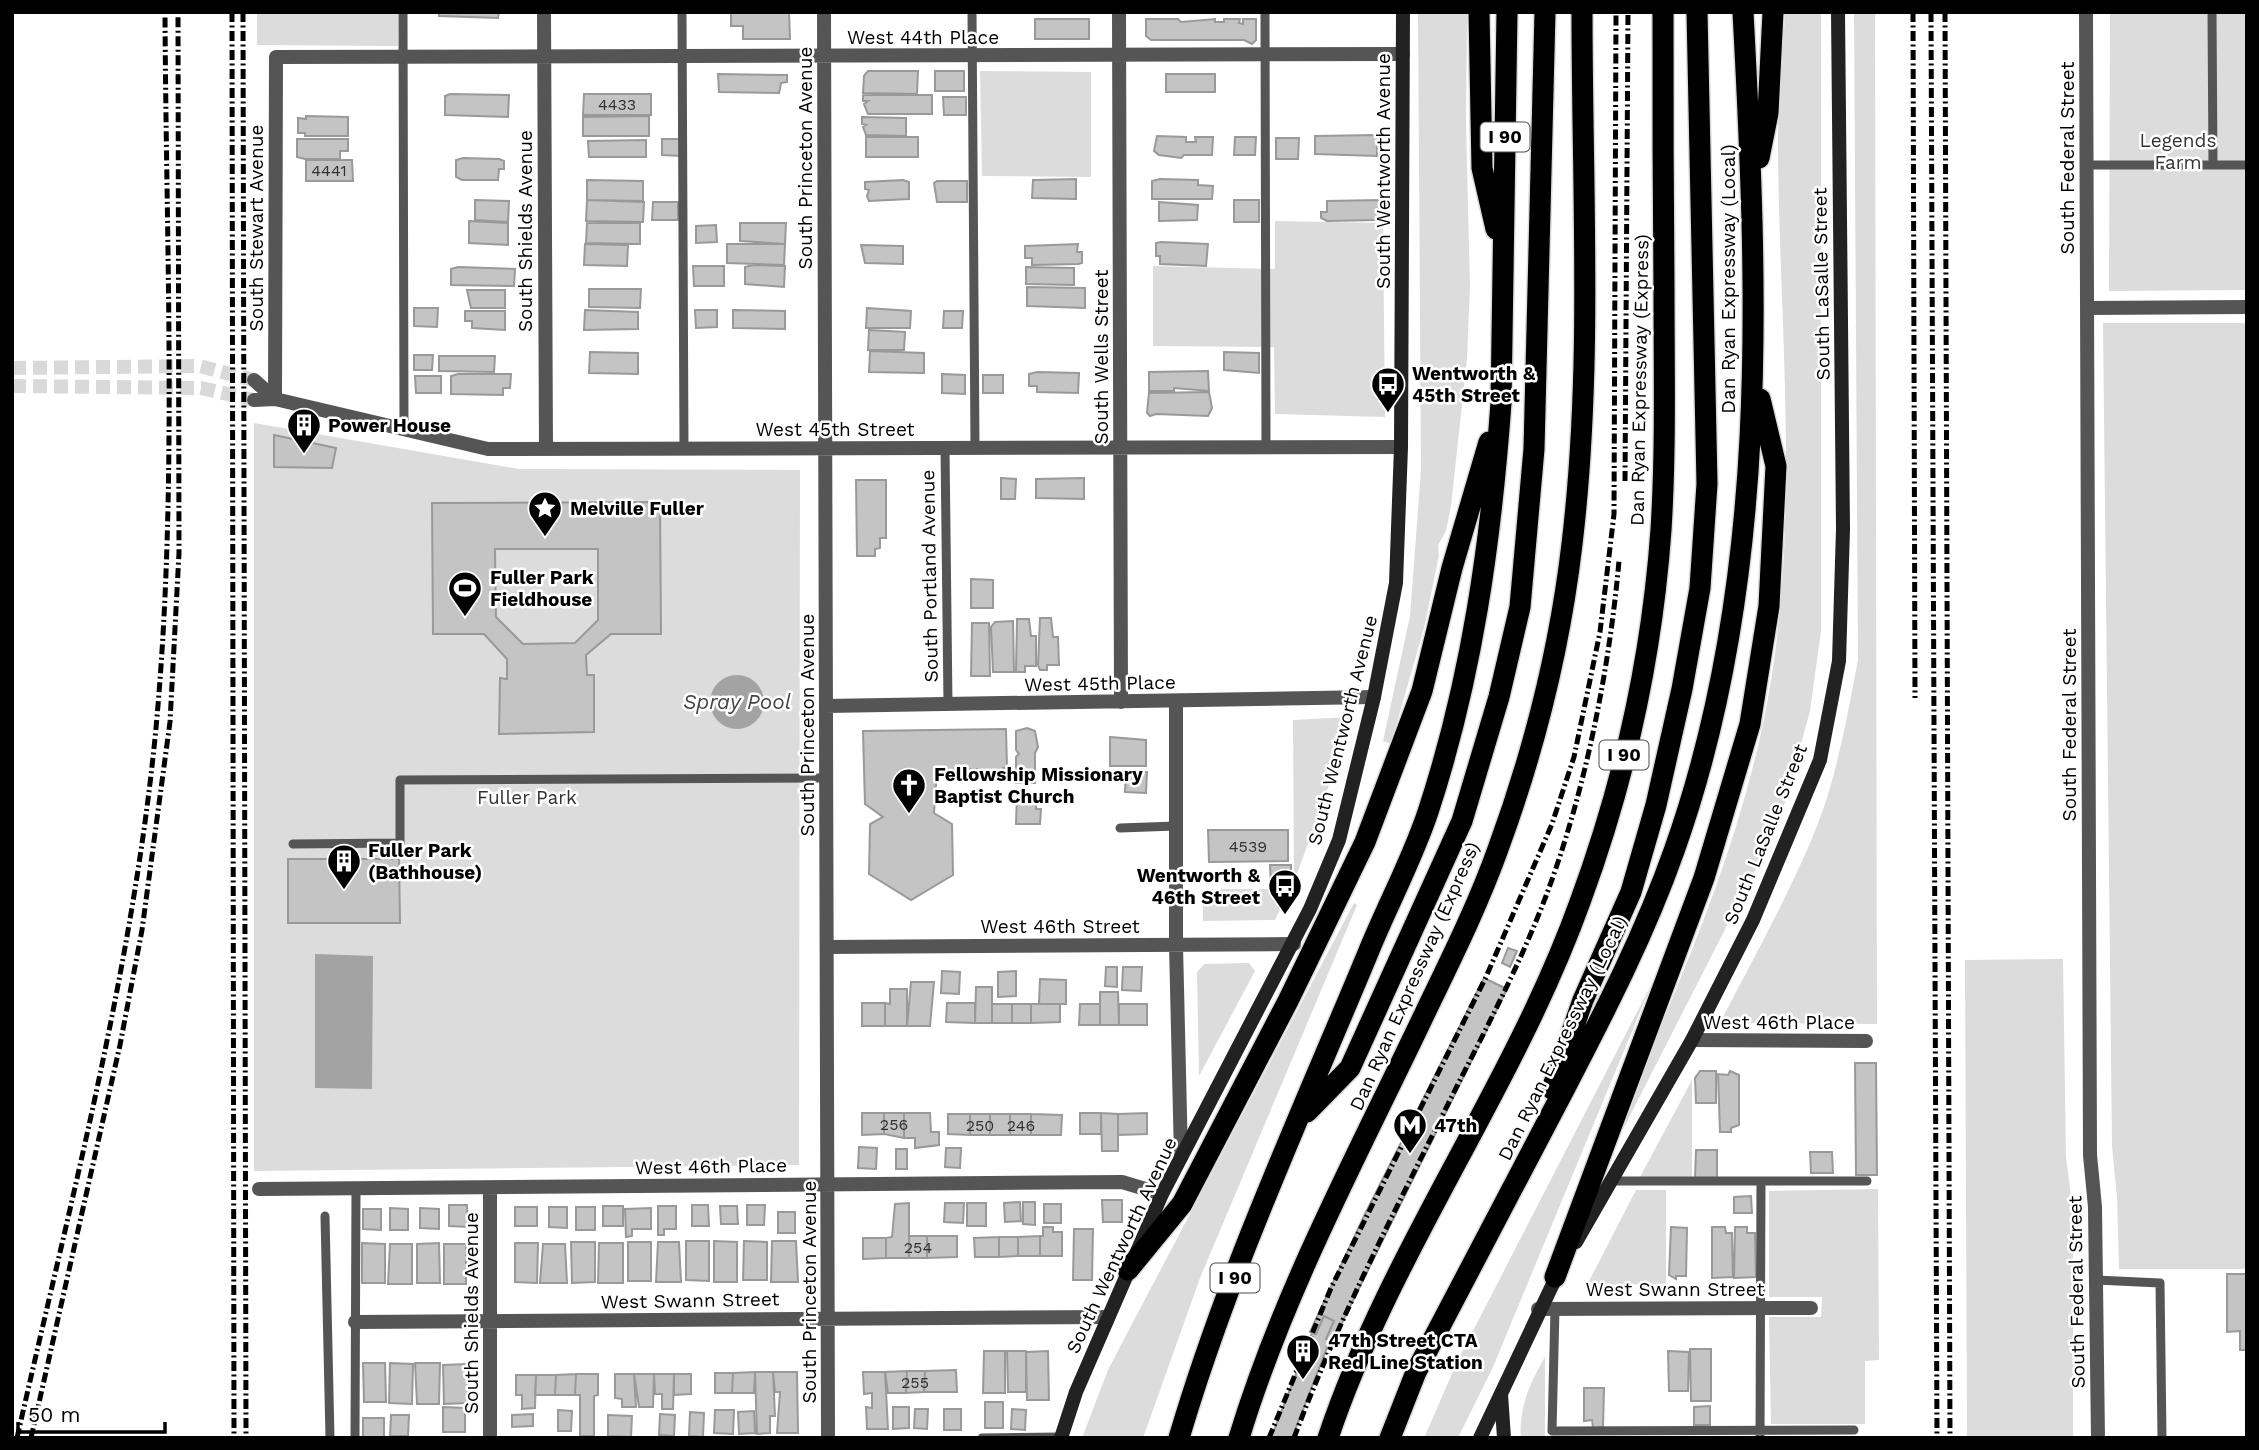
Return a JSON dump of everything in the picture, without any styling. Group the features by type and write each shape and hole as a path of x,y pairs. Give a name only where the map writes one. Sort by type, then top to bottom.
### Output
{"highway":[{"path":"1479,12 1482,169 1503,262"},
{"name":"I 90","path":"1179,1438 1256,1223 1427,813 1454,721 1479,611 1491,536 1501,403 1507,12"},
{"path":"1298,1121 1350,1068 1462,821 1499,697 1520,607 1534,449 1545,12"},
{"name":"Dan Ryan Expressway (Express)","path":"1239,1438 1256,1382 1302,1274 1455,951 1498,850 1528,756 1556,646 1572,544 1582,426 1582,12"},
{"name":"Dan Ryan Expressway (Express)","path":"1328,1438 1366,1342 1544,990 1580,905 1609,819 1632,725 1650,631 1661,531 1665,422 1662,12"},
{"path":"1526,1164 1583,1000 1631,892 1659,792 1700,588 1707,484 1697,12"},
{"name":"Dan Ryan Expressway (Local)","path":"1390,1438 1416,1372 1632,957 1674,850 1705,751 1729,643 1744,523 1755,378 1752,191 1744,12"},
{"path":"1752,191 1768,113 1773,12"},
{"path":"1555,1277 1704,878 1750,724 1769,606 1776,467 1755,378"},
{"path":"1128,1270 1182,1204 1288,1001 1365,842 1422,691 1451,568 1501,403"}],"main road":[{"name":"South Wentworth Avenue","path":"1061,1437 1076,1392 1162,1194 1293,944 1339,840 1374,697 1396,583 1401,447 1403,12"},
{"name":"South LaSalle Street","path":"1480,1438 1538,1309 1692,1040 1753,920 1820,760 1839,661 1843,529 1838,12"},
{"path":"1501,1393 1504,1438"}],"street":[{"name":"South Shields Avenue","path":"544,12 546,449"},
{"name":"South Princeton Avenue","path":"824,12 828,1438"},
{"name":"South Wells Street","path":"1119,12 1121,702"},
{"name":"South Federal Street","path":"2086,12 2090,1141 2095,1208 2098,1438"},
{"name":"West 44th Place","path":"276,57 1403,54"},
{"name":"South Stewart Avenue","path":"275,398 276,57"},
{"path":"2087,308 2247,307"},
{"name":"West 45th Street","path":"254,380 275,398"},
{"name":"West 45th Street","path":"254,400 275,398 488,449 1401,447"},
{"name":"West 45th Place","path":"826,706 1374,697"},
{"path":"1176,701 1176,945 1181,1157"},
{"name":"West 46th Street","path":"827,947 1293,944"},
{"name":"West 46th Place","path":"1692,1040 1866,1041"},
{"name":"West 46th Place","path":"259,1189 1122,1182 1162,1194"},
{"name":"South Shields Avenue","path":"490,1438 491,1188"},
{"name":"West Swann Street","path":"1538,1309 1811,1308"},
{"name":"West Swann Street","path":"355,1322 1108,1317"}],"lane":[{"path":"402,12 404,429"},
{"path":"682,12 684,448"},
{"path":"972,12 975,448"},
{"path":"1265,12 1266,447"},
{"path":"2212,12 2213,164"},
{"path":"2086,165 2247,164"},
{"name":"South Portland Avenue","path":"944,448 948,704"},
{"path":"293,844 400,844 400,780 826,778"},
{"path":"1120,828 1176,826"},
{"path":"1612,1181 1867,1181"},
{"path":"1760,1434 1761,1181"},
{"path":"355,1438 356,1189"},
{"path":"325,1216 330,1438"},
{"path":"2096,1280 2160,1283 2161,1438"},
{"path":"1555,1309 1552,1431 1760,1434 1854,1430"},
{"path":"982,1438 1061,1437"}],"green space":[{"path":"257,12 398,12 398,46 257,45"},
{"path":"1418,12 1467,12 1466,124 1470,286 1467,359 1451,506 1446,531 1438,545 1439,555 1425,624 1391,744 1383,741 1410,616 1421,470"},
{"path":"1785,12 1821,12 1821,631 1810,711 1784,805 1761,859 1616,1143 1613,1140 1707,912 1727,853 1761,735 1772,674 1780,609 1786,477 1778,146"},
{"path":"1854,12 1875,12 1877,1024 1720,1023 1783,901 1817,826 1836,765 1858,660"},
{"name":"Legends Farm","path":"2110,12 2247,12 2247,290 2109,291"},
{"path":"980,71 1091,72 1091,177 982,176"},
{"path":"1275,221 1383,223 1385,417 1275,414 1274,347 1153,346 1153,266 1275,269"},
{"path":"2103,323 2247,323 2247,1269 2119,1269 2112,1146"},
{"name":"Fuller Park","path":"254,423 519,469 800,470 799,1165 254,1171"},
{"path":"1348,717 1337,763 1294,882 1293,720"},
{"path":"1203,889 1290,889 1275,920 1203,921"},
{"path":"1354,903 1357,905 1200,1278 1143,1438 1082,1438 1108,1370"},
{"path":"2063,959 2066,1157 2073,1212 2073,1438 1967,1438 1965,960"},
{"path":"1249,963 1255,971 1199,1076 1197,972 1204,964"},
{"path":"1652,983 1493,1367 1458,1438 1424,1438 1458,1360"},
{"path":"1692,1080 1692,1177 1640,1177"},
{"path":"1878,1189 1879,1360 1865,1361 1865,1424 1771,1424 1769,1317 1821,1317 1822,1297 1769,1297 1769,1191"},
{"path":"1636,1190 1666,1190 1666,1284 1587,1285"},
{"path":"1545,1357 1545,1438 1521,1438 1527,1396"}],"water":[{"name":"Spray Pool","path":"737,675 756,683 764,702 756,721 737,729 718,721 710,702 718,683"},
{"path":"315,954 373,956 372,1089 315,1088"}],"building":[{"path":"439,12 499,12 498,18 439,16"},
{"path":"731,12 789,12 790,39 743,39 743,26 731,26"},
{"path":"1035,19 1089,19 1089,39 1035,39"},
{"path":"1146,19 1178,19 1181,22 1215,19 1215,22 1224,22 1224,19 1240,19 1239,23 1243,24 1243,19 1256,19 1256,40 1252,44 1244,40 1151,40 1146,36"},
{"path":"868,71 918,71 917,94 863,93 864,76"},
{"path":"935,71 964,71 964,91 935,91"},
{"path":"718,74 787,75 787,82 781,83 779,93 719,92"},
{"path":"1166,74 1215,74 1215,92 1166,92"},
{"path":"584,94 651,94 651,115 583,115"},
{"path":"509,95 508,117 445,115 445,96"},
{"path":"863,95 932,95 932,114 868,114 864,104 868,101 863,101"},
{"path":"943,97 966,97 966,115 944,115"},
{"path":"306,116 348,117 348,136 305,136 305,133 298,133 298,118 306,119"},
{"path":"649,116 649,136 583,136 583,117"},
{"path":"862,117 906,118 906,136 866,135 863,127 866,125 862,124"},
{"path":"1377,135 1377,156 1315,154 1315,136"},
{"path":"1157,136 1186,137 1186,142 1196,142 1195,137 1213,137 1212,155 1184,155 1181,158 1159,155 1154,151"},
{"path":"866,137 918,137 918,157 866,157"},
{"path":"1235,137 1256,137 1255,155 1234,155"},
{"path":"1276,138 1299,138 1298,159 1276,159"},
{"path":"297,139 348,139 348,151 340,151 340,159 305,159 297,157"},
{"path":"662,139 682,139 681,156 662,155"},
{"path":"646,140 646,157 589,157 588,141"},
{"path":"499,159 504,161 504,169 499,169 498,180 462,180 456,177 456,160"},
{"path":"306,160 352,160 353,181 306,181"},
{"path":"1076,179 1076,199 1032,198 1033,180"},
{"path":"587,180 643,181 643,201 587,200"},
{"path":"1198,180 1198,185 1213,186 1212,199 1152,199 1152,181"},
{"path":"967,181 967,202 937,202 934,183"},
{"path":"865,182 909,182 909,199 869,201 869,190 865,189"},
{"path":"475,200 509,201 508,222 475,220"},
{"path":"587,200 644,202 643,222 586,221"},
{"path":"1234,200 1259,200 1259,222 1234,222"},
{"path":"1380,200 1380,220 1327,221 1321,218 1321,212 1327,212 1327,201"},
{"path":"653,202 678,202 678,220 652,220"},
{"path":"1159,202 1198,205 1197,220 1159,221"},
{"path":"469,221 508,223 508,245 469,243"},
{"path":"587,223 640,223 640,244 586,243"},
{"path":"740,223 786,223 785,244 740,241"},
{"path":"716,225 717,242 696,243 696,226"},
{"path":"1156,243 1208,244 1206,266 1160,264 1160,256 1156,256"},
{"path":"585,244 628,245 627,266 584,265"},
{"path":"727,244 785,244 784,265 727,263"},
{"path":"1078,244 1077,252 1082,252 1082,263 1032,265 1032,258 1025,258 1025,246"},
{"path":"861,245 903,246 903,264 865,263"},
{"path":"693,266 724,266 724,286 694,286"},
{"path":"785,266 784,287 745,284 745,267"},
{"path":"1026,267 1074,268 1074,285 1026,284"},
{"path":"451,269 515,269 514,286 451,285"},
{"path":"1027,287 1085,288 1085,308 1027,306"},
{"path":"589,289 641,289 640,308 589,307"},
{"path":"467,290 505,290 505,308 471,308"},
{"path":"414,308 438,308 437,327 414,326"},
{"path":"867,308 911,311 910,328 866,328"},
{"path":"585,310 638,312 638,329 584,330"},
{"path":"695,310 717,310 717,327 696,328"},
{"path":"733,310 785,311 785,329 733,328"},
{"path":"465,311 505,311 505,330 472,328 472,321 465,321"},
{"path":"944,311 963,311 962,328 943,328"},
{"path":"869,330 905,332 904,350 868,350"},
{"path":"870,351 924,353 924,373 869,372"},
{"path":"590,352 638,353 638,374 589,373"},
{"path":"1224,352 1259,353 1259,373 1224,370"},
{"path":"414,355 433,355 432,370 414,370"},
{"path":"439,356 495,356 494,372 439,371"},
{"path":"1208,371 1209,391 1174,388 1174,391 1149,391 1149,372"},
{"path":"1079,373 1078,393 1037,392 1037,386 1029,386 1029,374"},
{"path":"511,374 510,388 503,388 503,395 451,394 451,376"},
{"path":"942,374 965,375 965,394 942,393"},
{"path":"983,375 1003,375 1003,393 983,393"},
{"path":"415,376 441,376 441,393 416,393"},
{"path":"1209,392 1212,408 1208,416 1150,416 1147,413 1149,393"},
{"name":"Power House","path":"274,435 336,448 332,468 274,467"},
{"path":"1001,478 1016,479 1015,499 1001,499"},
{"path":"1084,478 1084,499 1036,498 1036,479"},
{"path":"856,480 886,480 886,538 880,538 880,548 875,549 875,556 857,556"},
{"name":"Fuller Park Fieldhouse","path":"660,502 661,634 611,634 586,655 587,675 594,675 594,732 499,734 500,678 507,679 507,659 484,634 433,634 432,503","holes":["495,549 598,549 598,620 575,643 523,644 496,617"]},
{"path":"971,579 993,580 993,608 971,608"},
{"path":"1040,618 1051,618 1053,637 1058,637 1059,665 1047,665 1047,670 1040,670 1038,665"},
{"path":"1017,619 1029,619 1031,636 1036,636 1036,666 1025,666 1025,672 1016,672"},
{"path":"1013,621 1014,672 993,672 991,627 995,622"},
{"path":"972,623 989,623 990,676 971,676"},
{"path":"1027,728 1035,731 1038,747 1035,753 1035,783 1016,783 1016,757 1019,754 1016,750 1016,731"},
{"name":"Fellowship Missionary Baptist Church","path":"1006,729 1007,768 1003,768 1003,778 980,778 980,769 937,770 934,813 952,824 953,875 911,900 869,874 870,824 883,817 865,804 863,731"},
{"path":"1110,737 1146,740 1146,766 1110,766"},
{"path":"1126,772 1147,772 1146,793 1125,792"},
{"path":"1017,793 1036,794 1036,809 1041,809 1040,824 1016,824"},
{"path":"1208,830 1288,830 1288,861 1209,862"},
{"name":"Fuller Park (Bathhouse)","path":"288,859 399,859 400,923 288,923"},
{"path":"1270,865 1291,865 1291,885 1271,886"},
{"path":"1508,948 1517,951 1510,967 1502,963"},
{"path":"1106,967 1117,967 1117,987 1105,986"},
{"path":"1123,967 1142,967 1141,991 1122,990"},
{"path":"942,971 960,972 959,994 941,993"},
{"path":"1016,971 1016,996 998,997 998,972"},
{"path":"1484,978 1507,989 1333,1341 1326,1339 1334,1321 1324,1316 1316,1334 1310,1332 1364,1216"},
{"path":"1040,979 1066,980 1066,1004 1039,1004"},
{"path":"911,982 934,982 930,1026 907,1026"},
{"path":"976,987 992,987 992,1023 975,1023"},
{"path":"890,989 907,989 907,1026 885,1026 885,1003 890,1004"},
{"path":"1100,992 1118,992 1119,1025 1100,1025"},
{"path":"862,1003 885,1003 885,1026 862,1026"},
{"path":"947,1003 975,1003 975,1023 946,1022"},
{"path":"992,1004 1012,1004 1012,1023 992,1023"},
{"path":"1012,1004 1031,1004 1031,1023 1012,1023"},
{"path":"1031,1004 1060,1004 1060,1022 1031,1023"},
{"path":"1080,1004 1100,1004 1100,1025 1079,1025"},
{"path":"1119,1004 1147,1004 1147,1025 1119,1025"},
{"path":"1855,1063 1876,1063 1877,1175 1856,1175"},
{"path":"1700,1071 1716,1071 1716,1103 1696,1103 1695,1078"},
{"path":"1730,1071 1739,1075 1739,1125 1731,1128 1731,1132 1720,1132 1718,1074 1728,1075"},
{"path":"862,1113 884,1113 884,1134 862,1135"},
{"path":"884,1113 904,1113 904,1138 884,1134"},
{"path":"904,1113 930,1113 931,1132 939,1132 939,1145 915,1148 915,1138 904,1138"},
{"path":"1080,1113 1101,1113 1101,1134 1080,1134"},
{"path":"1101,1113 1118,1114 1118,1151 1102,1151"},
{"path":"1147,1113 1147,1134 1118,1135 1118,1114"},
{"path":"948,1114 970,1114 970,1135 948,1134"},
{"path":"970,1114 990,1114 990,1135 970,1135"},
{"path":"990,1114 1010,1114 1010,1135 990,1135"},
{"path":"1010,1114 1031,1114 1031,1135 1010,1135"},
{"path":"1031,1114 1062,1115 1061,1135 1031,1135"},
{"path":"859,1147 877,1148 876,1169 858,1168"},
{"path":"946,1148 961,1148 960,1168 945,1167"},
{"path":"896,1149 907,1149 907,1169 896,1169"},
{"path":"1696,1150 1717,1150 1717,1178 1695,1178"},
{"path":"1810,1152 1832,1152 1833,1173 1811,1173"},
{"path":"1751,1196 1752,1213 1734,1213 1734,1197"},
{"path":"1102,1200 1122,1200 1122,1222 1103,1222"},
{"path":"1020,1202 1021,1221 1005,1222 1004,1203"},
{"path":"1023,1202 1035,1202 1035,1225 1023,1224"},
{"path":"909,1203 909,1258 886,1258 886,1238 892,1237 895,1204"},
{"path":"945,1203 964,1203 963,1223 944,1222"},
{"path":"967,1203 986,1203 986,1226 967,1226"},
{"path":"1044,1204 1061,1204 1061,1223 1044,1223"},
{"path":"449,1205 467,1205 468,1227 449,1226"},
{"path":"692,1205 708,1205 709,1226 692,1226"},
{"path":"747,1205 765,1205 764,1225 747,1225"},
{"path":"603,1206 623,1206 623,1226 603,1226"},
{"path":"658,1206 676,1206 676,1229 664,1229 664,1235 658,1235"},
{"path":"720,1206 737,1206 738,1224 721,1224"},
{"path":"515,1207 537,1207 537,1226 515,1226"},
{"path":"549,1207 567,1207 567,1228 549,1227"},
{"path":"576,1207 595,1207 595,1230 576,1230"},
{"path":"390,1208 408,1209 408,1230 390,1230"},
{"path":"420,1208 439,1209 439,1229 420,1228"},
{"path":"651,1208 651,1229 632,1229 632,1236 626,1237 625,1209"},
{"path":"363,1209 381,1209 381,1230 363,1229"},
{"path":"778,1212 795,1212 795,1233 778,1233"},
{"path":"1043,1227 1053,1227 1053,1232 1062,1232 1062,1256 1040,1256"},
{"path":"1671,1227 1687,1228 1686,1276 1676,1276 1676,1279 1669,1275"},
{"path":"1712,1227 1725,1227 1726,1233 1732,1233 1733,1277 1712,1278"},
{"path":"1735,1227 1747,1227 1747,1233 1755,1233 1756,1277 1734,1278"},
{"path":"1074,1229 1093,1229 1092,1280 1073,1280"},
{"path":"909,1236 927,1236 927,1258 909,1258"},
{"path":"927,1236 957,1236 957,1257 927,1258"},
{"path":"1040,1236 1040,1256 1018,1256 1018,1237"},
{"path":"999,1237 1018,1237 1018,1256 999,1257"},
{"path":"999,1237 999,1257 975,1257 974,1238"},
{"path":"863,1238 886,1238 886,1258 863,1259"},
{"path":"686,1241 709,1241 709,1281 686,1280"},
{"path":"714,1241 737,1242 737,1282 714,1282"},
{"path":"744,1241 767,1242 767,1280 743,1280"},
{"path":"772,1241 796,1241 798,1282 771,1282"},
{"path":"571,1242 595,1242 595,1282 572,1283"},
{"path":"628,1242 651,1242 651,1281 628,1281"},
{"path":"658,1242 679,1242 681,1282 656,1282"},
{"path":"362,1243 385,1244 385,1283 362,1283"},
{"path":"439,1243 440,1283 417,1283 417,1244"},
{"path":"515,1243 538,1243 537,1283 515,1282"},
{"path":"599,1243 623,1243 623,1283 598,1283"},
{"path":"390,1244 412,1244 412,1284 388,1284"},
{"path":"444,1244 466,1244 466,1284 444,1284"},
{"path":"543,1244 565,1244 567,1283 540,1283"},
{"path":"2227,1274 2247,1274 2247,1350 2240,1350 2240,1331 2227,1332"},
{"name":"47th Street CTA Red Line Station","path":"1324,1316 1334,1321 1326,1339 1330,1340 1292,1438 1271,1438 1312,1333 1316,1334"},
{"path":"1690,1349 1711,1349 1711,1401 1691,1401"},
{"path":"984,1351 1005,1351 1005,1393 983,1393"},
{"path":"1007,1351 1026,1351 1026,1392 1008,1392"},
{"path":"1048,1351 1049,1400 1027,1400 1026,1352"},
{"path":"1668,1351 1689,1352 1688,1391 1669,1391"},
{"path":"363,1363 385,1363 386,1402 364,1402"},
{"path":"390,1363 413,1364 412,1404 389,1403"},
{"path":"415,1363 440,1363 439,1404 417,1404"},
{"path":"467,1364 468,1403 444,1404 443,1365"},
{"path":"956,1370 957,1392 924,1392 925,1371"},
{"path":"907,1371 925,1371 924,1392 906,1393"},
{"path":"907,1371 906,1393 888,1393 885,1372"},
{"path":"755,1372 773,1372 775,1416 770,1416 770,1433 757,1434"},
{"path":"755,1372 754,1393 732,1393 733,1373"},
{"path":"773,1372 797,1372 798,1433 777,1433 780,1392 775,1392"},
{"path":"863,1372 885,1372 888,1429 867,1429 866,1407 872,1408 872,1393 864,1394"},
{"path":"715,1373 733,1373 732,1393 715,1393"},
{"path":"576,1374 598,1374 598,1395 594,1396 594,1436 580,1436 580,1395 575,1395"},
{"path":"576,1374 575,1395 555,1395 556,1375"},
{"path":"615,1374 634,1374 636,1407 622,1407 622,1399 615,1398"},
{"path":"634,1374 654,1374 653,1407 639,1407"},
{"path":"654,1374 674,1374 673,1409 662,1409 662,1394 655,1394"},
{"path":"674,1374 691,1374 691,1394 674,1395"},
{"path":"516,1375 536,1375 535,1408 522,1409 522,1395 516,1395"},
{"path":"536,1375 556,1375 555,1395 535,1395"},
{"path":"1584,1388 1604,1388 1603,1427 1593,1428 1592,1420 1584,1421"},
{"path":"985,1402 1003,1402 1003,1428 985,1428"},
{"path":"1710,1406 1710,1425 1694,1425 1694,1407"},
{"path":"443,1407 465,1408 465,1432 443,1432"},
{"path":"893,1407 909,1407 909,1428 893,1429"},
{"path":"915,1409 928,1409 927,1429 914,1428"},
{"path":"944,1409 961,1409 961,1430 944,1430"},
{"path":"1012,1409 1026,1410 1025,1430 1011,1429"},
{"path":"558,1410 572,1411 571,1431 558,1431"},
{"path":"715,1410 734,1410 733,1434 714,1433"},
{"path":"754,1411 755,1433 739,1434 738,1412"},
{"path":"690,1412 704,1413 703,1437 689,1436"},
{"path":"533,1414 533,1426 512,1427 512,1415"},
{"path":"660,1414 675,1415 674,1436 659,1435"},
{"path":"391,1415 409,1415 408,1436 390,1436"},
{"path":"608,1415 632,1416 631,1437 608,1436"},
{"path":"363,1418 384,1418 384,1438 363,1438"}],"tunnel":[{"path":"12,368 199,366 254,380"},
{"path":"12,386 201,388 254,400"}],"railway":[{"path":"17,1438 116,996 146,818 156,728 163,639 169,460 165,12"},
{"path":"31,1438 120,1045 142,930 170,722 179,553 178,12"},
{"path":"232,12 234,1438"},
{"path":"243,12 246,1438"},
{"path":"1269,1438 1331,1288 1486,977 1552,824 1574,757 1600,632 1614,514 1616,12"},
{"path":"1625,481 1628,12"},
{"path":"1913,12 1915,698"},
{"path":"1931,12 1937,1438"},
{"path":"1945,12 1950,1438"},
{"path":"1294,1438 1350,1304 1504,993 1546,896 1584,774 1609,646 1619,561"}],"place":[{"name":"Wentworth & 45th Street","path":"1388,414"},
{"name":"Power House","path":"304,455"},
{"name":"Melville Fuller","path":"545,538"},
{"name":"Fuller Park Fieldhouse","path":"465,618"},
{"name":"Fellowship Missionary Baptist Church","path":"909,815"},
{"name":"Fuller Park (Bathhouse)","path":"344,891"},
{"name":"Wentworth & 46th Street","path":"1285,916"},
{"name":"47th","path":"1410,1155"},
{"name":"47th Street CTA Red Line Station","path":"1303,1381"}]}
